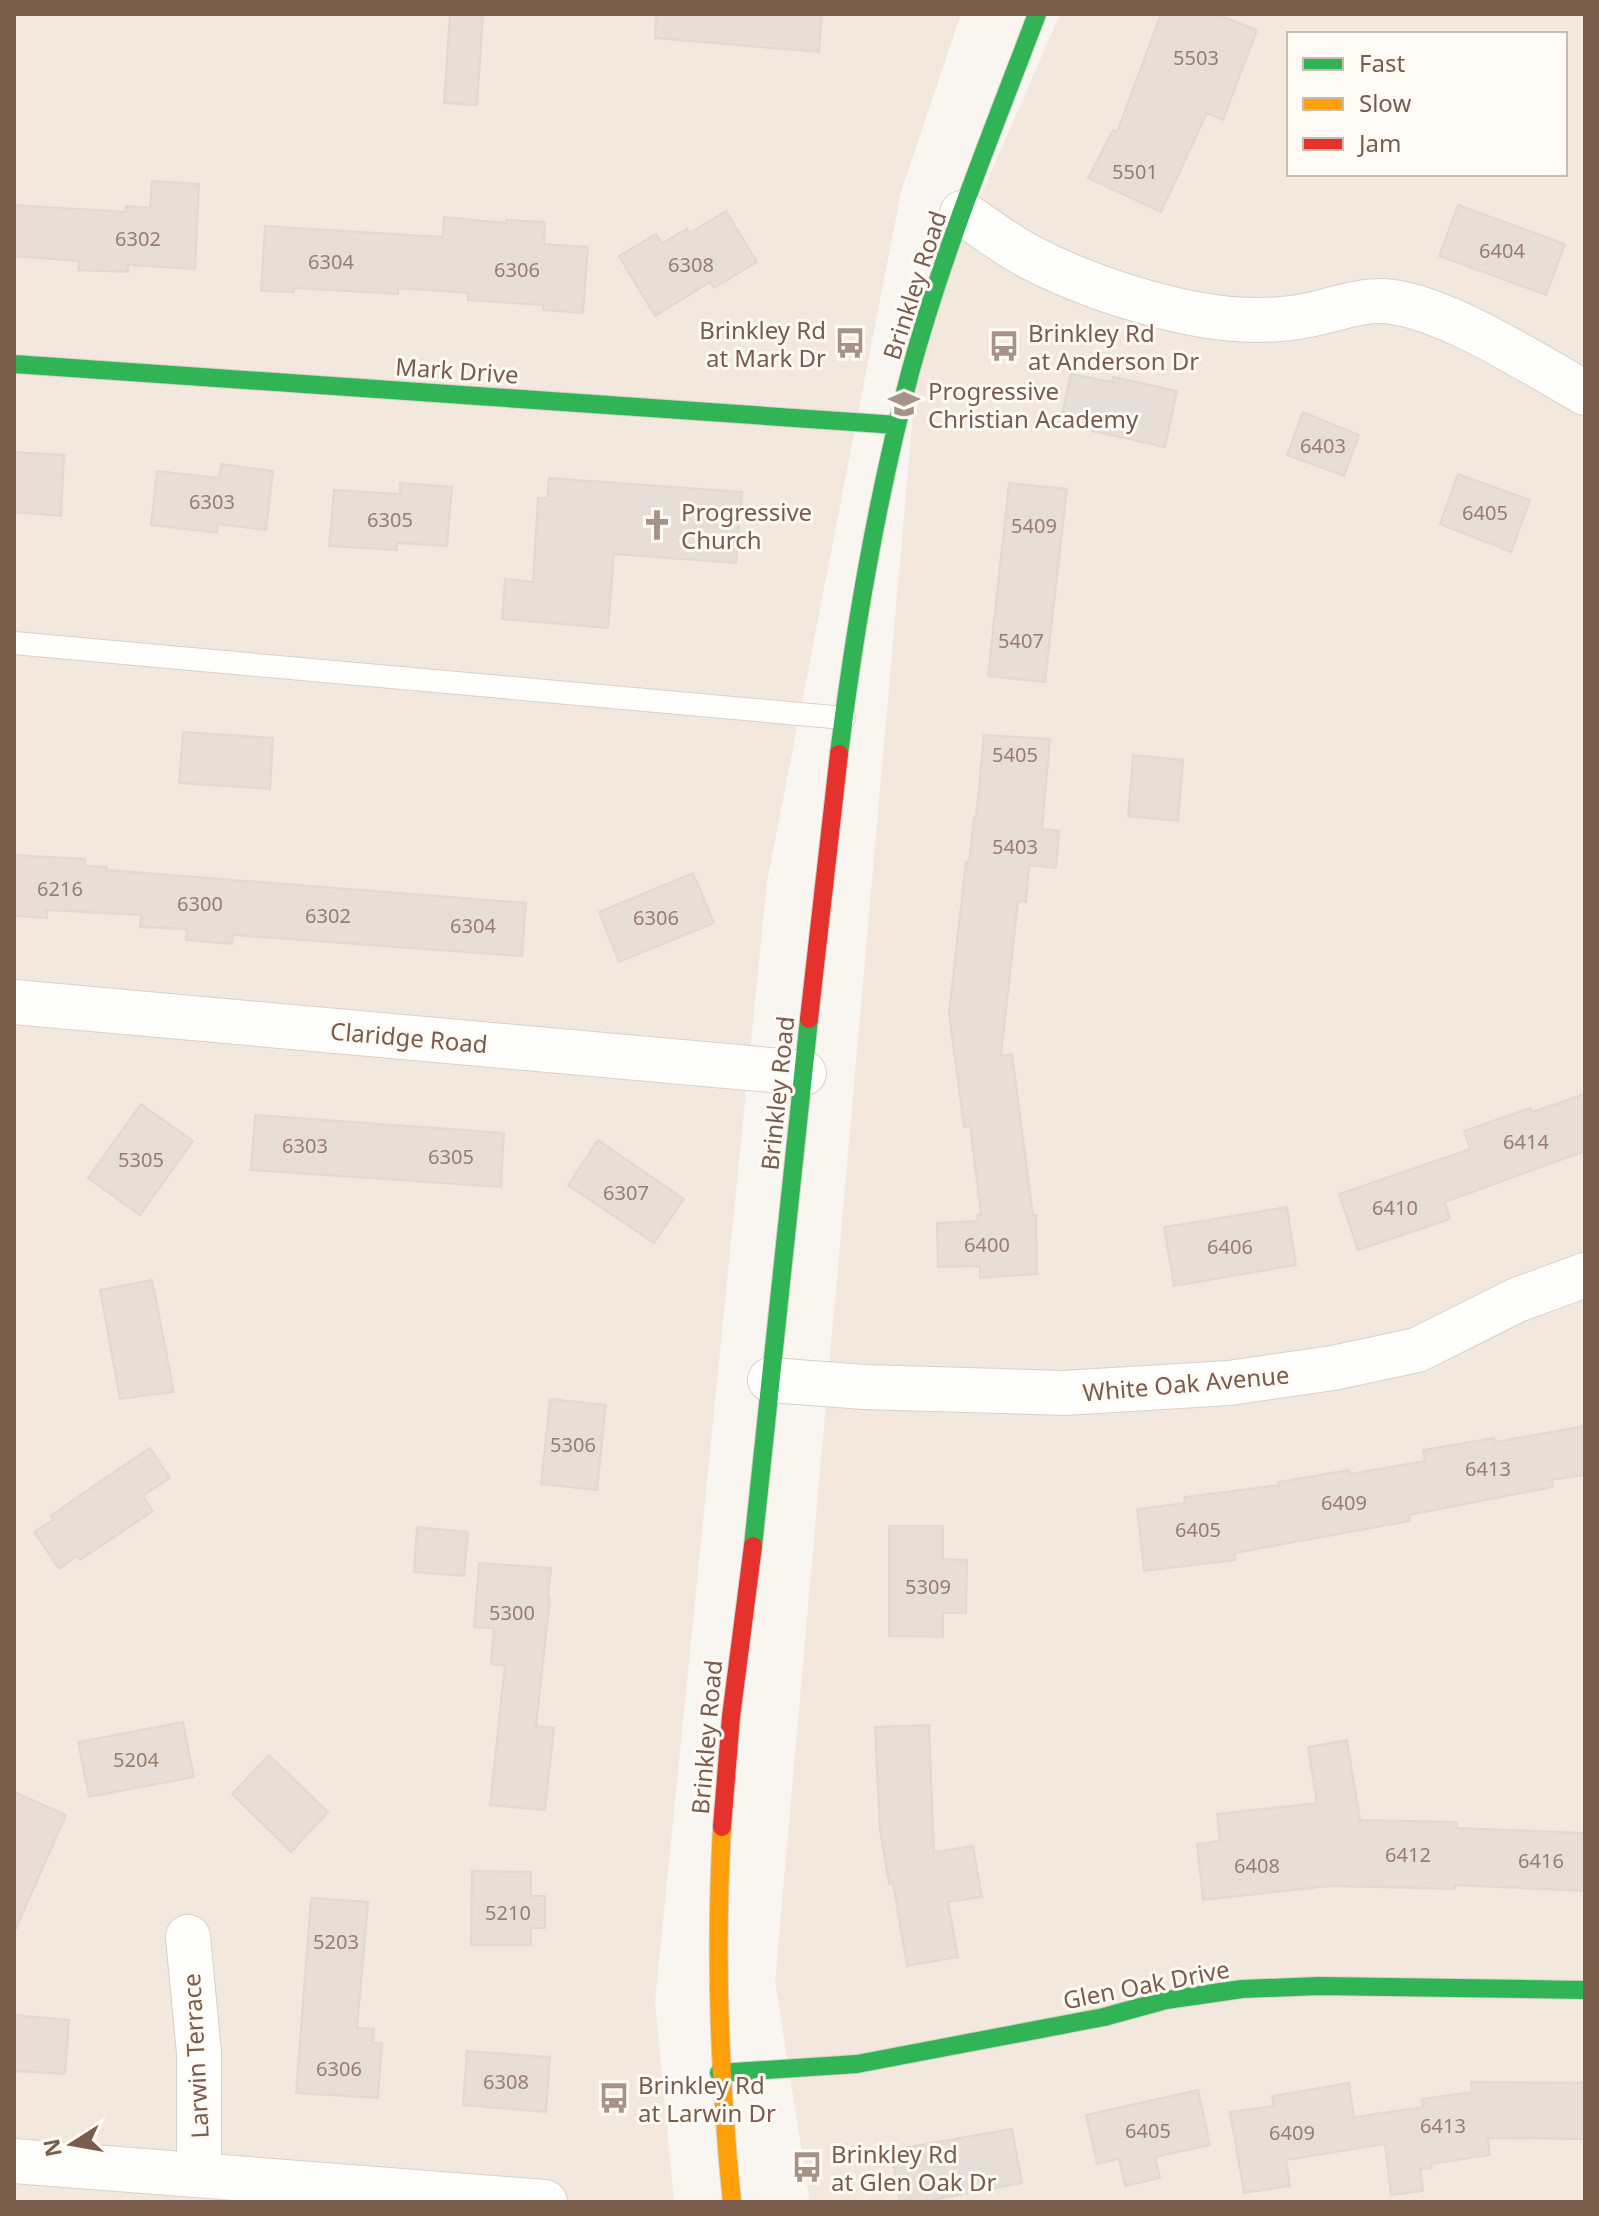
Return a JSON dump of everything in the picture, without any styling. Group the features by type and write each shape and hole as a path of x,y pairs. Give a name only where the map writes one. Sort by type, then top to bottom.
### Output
{"main road":[{"name":"Brinkley Road","path":"732,2202 719,2073 716,1912 722,1820 738,1647 752,1555 844,718 871,551 897,425 924,322 1037,14"},
{"name":"Mark Drive","path":"14,364 897,425"},
{"name":"Glen Oak Drive","path":"719,2073 857,2064 1104,2017 1166,2000 1242,1989 1319,1986 1585,1990"}],"street":[{"path":"962,213 1025,255 1068,276 1170,307 1217,317 1256,320 1304,316 1347,305 1391,301 1430,311 1585,393"},
{"name":"Claridge Road","path":"14,1002 804,1073"},
{"name":"White Oak Avenue","path":"770,1380 865,1387 1064,1393 1229,1383 1333,1368 1417,1350 1517,1300 1585,1275"},
{"name":"Larwin Terrace","path":"188,1937 199,2053 199,2175"},
{"path":"14,2161 545,2202"}],"lane":[{"path":"14,643 844,718"}],"shaded area":[{"path":"14,14 961,14 901,192 767,882 655,2002 674,2202 14,2202"},
{"path":"1060,14 1585,14 1585,2202 810,2202 775,1982 920,335"}],"building":[{"path":"450,14 483,14 477,105 444,103"},
{"path":"656,14 822,14 819,52 655,38"},
{"path":"1161,14 1216,14 1257,30 1223,120 1207,113 1161,212 1088,178 1113,130 1117,132"},
{"path":"152,181 199,184 195,269 128,265 128,272 78,270 79,261 14,256 14,205 126,212 126,206 150,208"},
{"path":"1458,205 1565,244 1546,295 1439,256"},
{"path":"726,211 757,262 714,288 710,282 655,316 619,256 656,234 662,243 687,229 690,233"},
{"path":"444,217 506,223 506,220 545,222 544,244 588,247 583,313 543,310 544,305 468,300 468,293 398,288 398,294 294,288 294,292 261,291 265,226 443,237"},
{"path":"1071,374 1112,382 1113,377 1177,391 1165,447 1060,424"},
{"path":"1303,412 1359,435 1344,476 1287,455"},
{"path":"14,452 64,455 61,516 14,512"},
{"path":"221,464 273,471 266,530 218,524 217,533 151,525 157,471 219,478"},
{"path":"1458,474 1530,500 1511,552 1440,524"},
{"path":"549,478 742,492 736,563 614,554 608,628 502,619 505,579 533,582 538,498 547,498"},
{"path":"400,483 452,487 447,546 397,543 397,550 329,546 334,490 400,494"},
{"path":"1009,483 1067,489 1045,682 988,676"},
{"path":"183,732 273,738 270,789 179,783"},
{"path":"984,735 1050,739 1042,829 1059,831 1056,868 1029,865 1026,902 1018,901 1001,1056 1012,1054 1033,1215 1036,1215 1037,1274 980,1278 980,1266 938,1267 937,1223 978,1221 977,1215 981,1215 970,1126 964,1127 949,1013 966,862 969,862 976,818"},
{"path":"1133,755 1183,760 1178,821 1128,816"},
{"path":"14,855 85,859 85,866 107,867 107,870 526,903 522,956 233,935 232,944 186,940 187,929 140,927 141,915 47,910 47,918 14,916"},
{"path":"693,873 714,923 619,962 599,912"},
{"path":"1585,1094 1585,1151 1445,1202 1450,1219 1358,1250 1339,1194 1470,1149 1464,1131 1530,1108 1532,1112"},
{"path":"141,1104 193,1141 140,1215 88,1178"},
{"path":"255,1115 504,1133 501,1187 251,1170"},
{"path":"598,1140 684,1199 654,1243 568,1185"},
{"path":"1287,1207 1296,1265 1174,1286 1164,1227"},
{"path":"152,1280 174,1392 120,1399 100,1290"},
{"path":"550,1399 606,1405 597,1490 541,1484"},
{"path":"1585,1426 1585,1475 1552,1480 1553,1487 1409,1515 1410,1521 1235,1553 1235,1560 1144,1571 1137,1509 1185,1503 1184,1497 1425,1461 1423,1450 1494,1438 1495,1442"},
{"path":"150,1448 170,1478 143,1496 153,1511 80,1560 77,1556 59,1569 34,1532 53,1520 51,1516 70,1502"},
{"path":"889,1526 943,1526 943,1559 967,1560 966,1613 943,1613 943,1637 889,1636"},
{"path":"417,1527 468,1532 464,1576 414,1572"},
{"path":"479,1563 551,1568 536,1726 554,1728 545,1810 490,1805 505,1665 491,1664 494,1628 474,1627"},
{"path":"183,1722 194,1777 89,1797 78,1742"},
{"path":"929,1725 934,1852 973,1846 982,1897 948,1902 958,1957 907,1966 893,1883 889,1884 880,1830 875,1727"},
{"path":"1347,1740 1360,1820 1457,1822 1457,1828 1585,1833 1585,1891 1455,1885 1455,1889 1330,1886 1203,1900 1197,1844 1220,1841 1217,1814 1317,1803 1308,1747"},
{"path":"269,1755 328,1812 291,1852 232,1794"},
{"path":"14,1792 66,1815 14,1933"},
{"path":"472,1871 531,1872 531,1896 545,1896 545,1928 531,1928 531,1945 471,1945"},
{"path":"311,1898 368,1902 357,2028 374,2029 373,2043 382,2043 378,2098 296,2093"},
{"path":"14,2015 69,2020 65,2074 14,2071"},
{"path":"467,2051 550,2057 546,2112 463,2105"},
{"path":"1471,2082 1585,2083 1585,2139 1488,2138 1490,2155 1431,2164 1432,2168 1420,2169 1423,2191 1391,2195 1385,2144 1286,2160 1290,2186 1244,2193 1230,2112 1274,2106 1272,2096 1349,2083 1354,2117 1423,2107 1422,2099 1472,2092"},
{"path":"1198,2090 1210,2145 1155,2157 1160,2178 1125,2186 1119,2159 1097,2164 1086,2115"},
{"path":"1012,2129 1022,2183 922,2202 900,2202 891,2150"}],"traffic: fast":[{"path":"839,754 868,562 910,373 953,237 1037,14"},
{"path":"14,364 897,425"},
{"path":"753,1546 809,1019"},
{"path":"719,2073 857,2064 1104,2017 1166,2000 1242,1989 1319,1986 1585,1990"}],"traffic: slow":[{"path":"722,1827 720,2015 732,2202"}],"traffic: jam":[{"path":"809,1019 839,754"},
{"path":"722,1827 731,1717 753,1546"}],"place":[{"name":"Brinkley Rd at Mark Dr","path":"850,343"},
{"name":"Brinkley Rd at Anderson Dr","path":"1004,346"},
{"name":"Progressive Christian Academy","path":"904,404"},
{"name":"Progressive Church","path":"657,525"},
{"name":"Brinkley Rd at Larwin Dr","path":"614,2098"},
{"name":"Brinkley Rd at Glen Oak Dr","path":"807,2167"}]}
